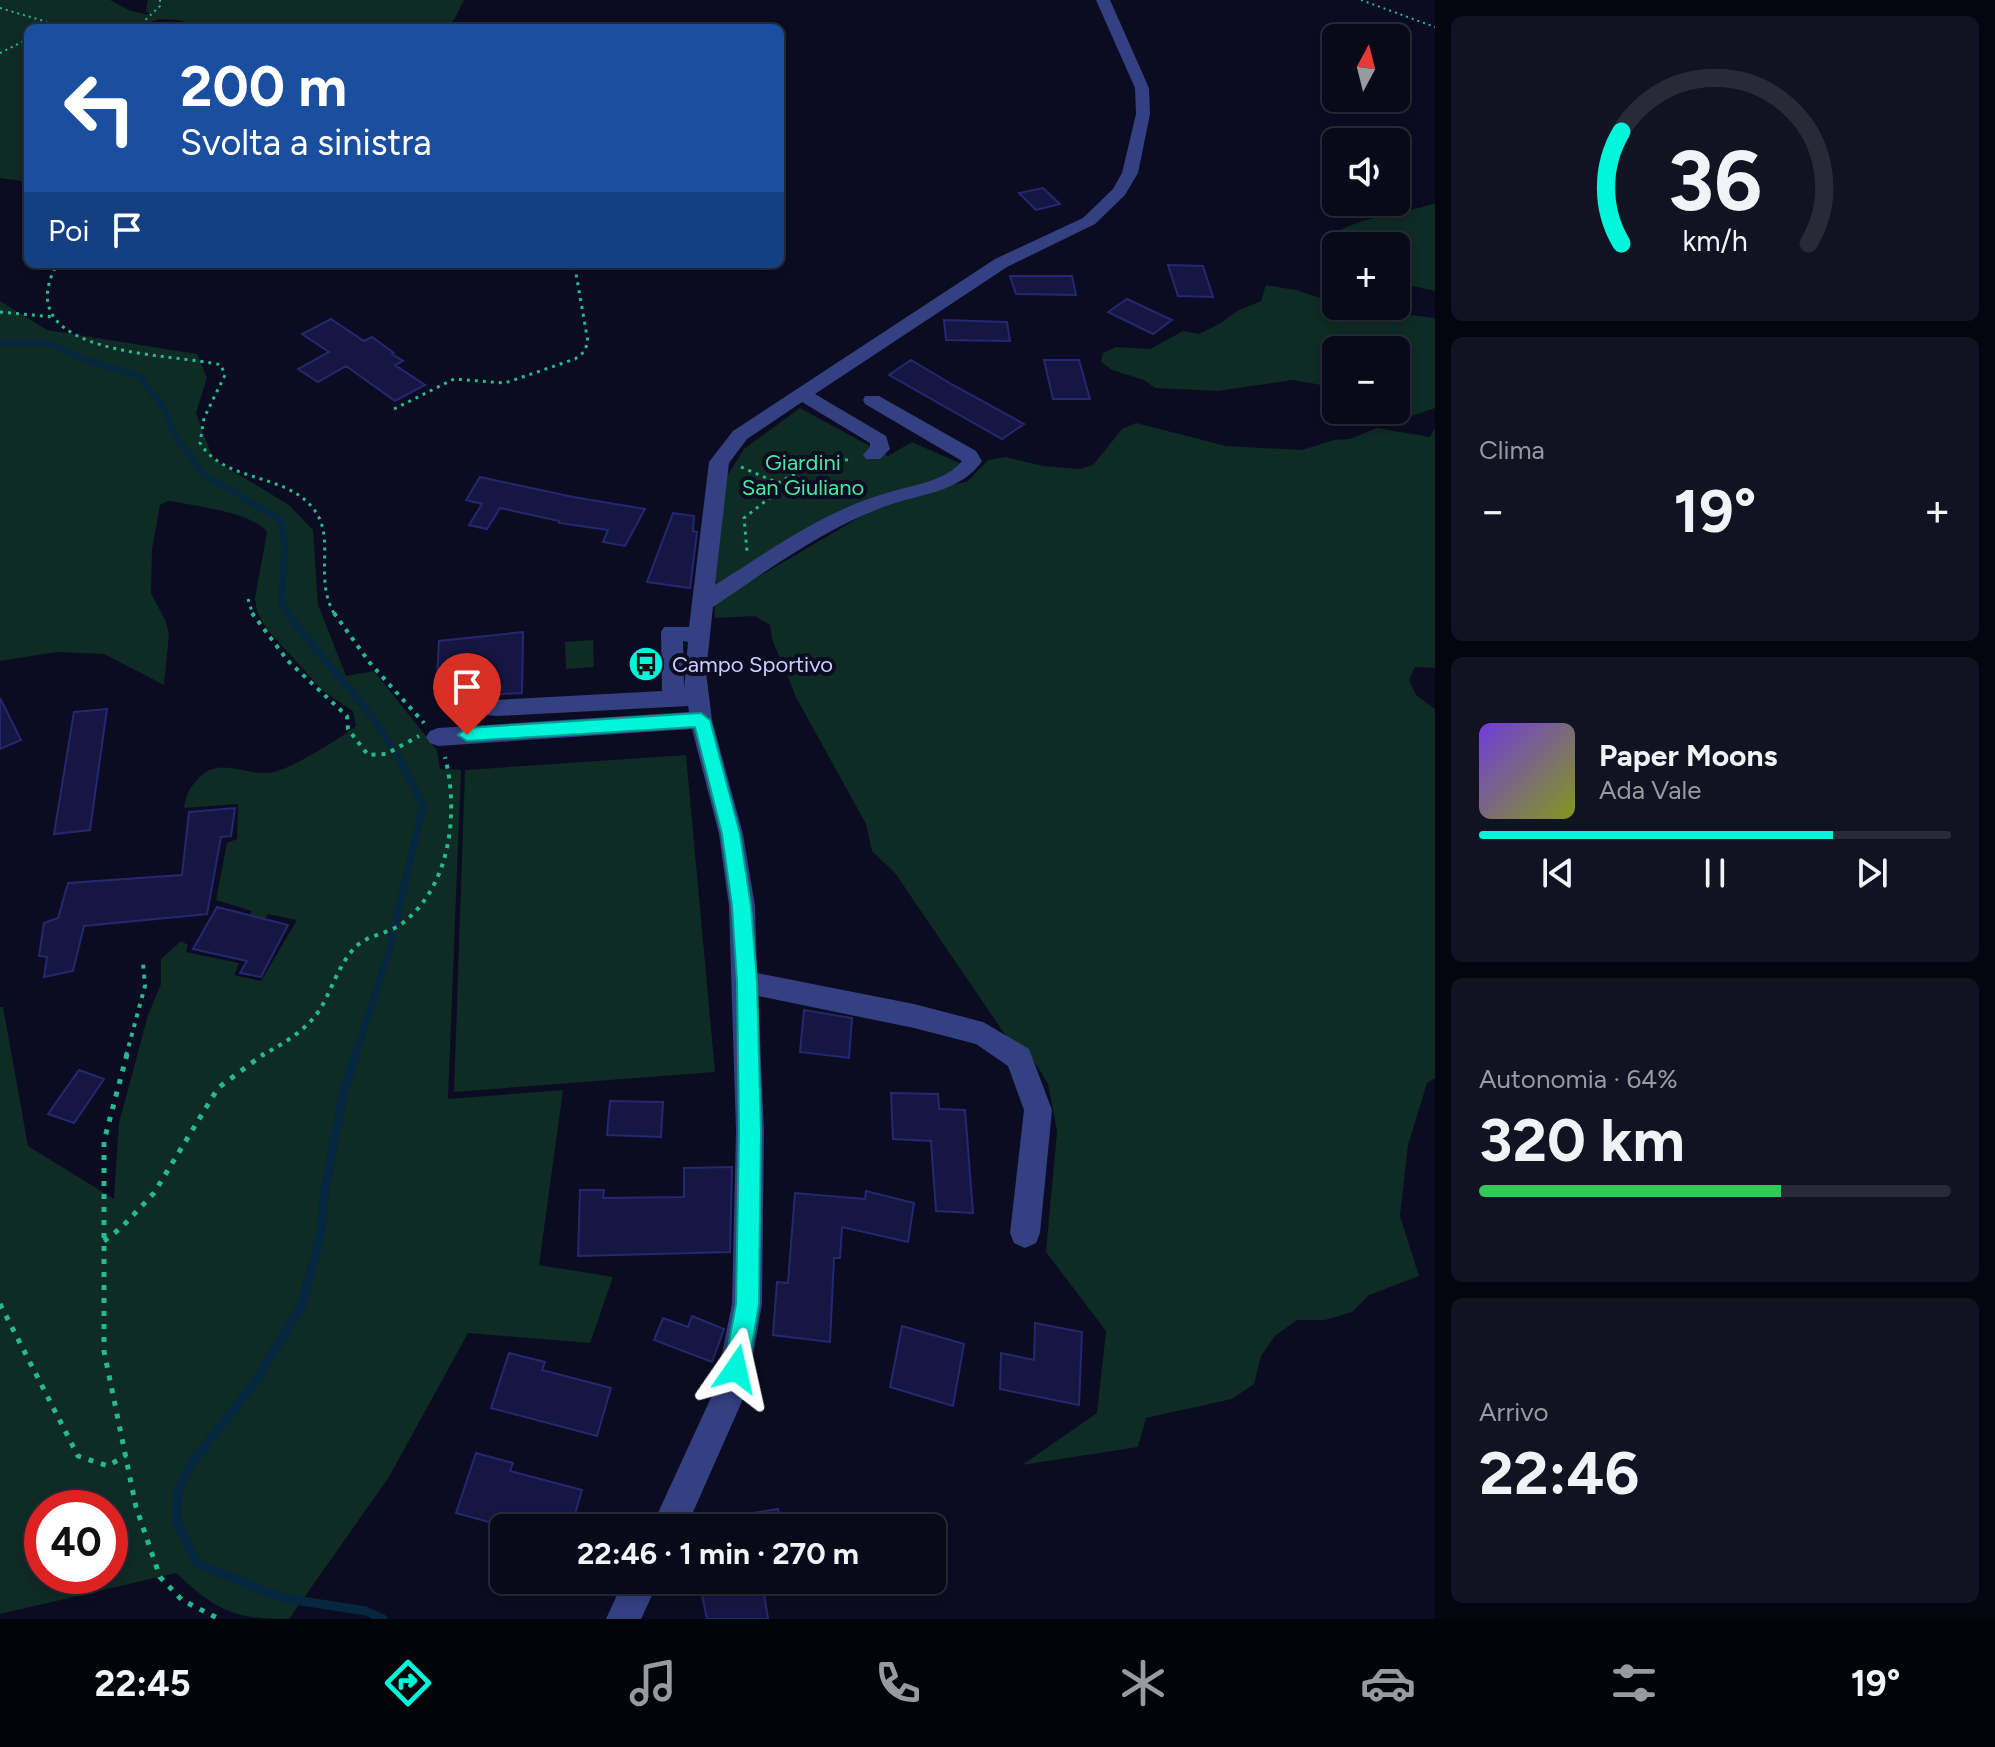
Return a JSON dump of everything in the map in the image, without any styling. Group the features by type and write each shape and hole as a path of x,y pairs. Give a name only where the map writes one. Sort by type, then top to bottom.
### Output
{"street":[{"path":"675,1514 731,1390 747,1304 750,1142 747,982 742,906 731,834 699,708 695,657 719,462 740,435 1001,263 1089,221 1119,192 1130,173 1143,114 1142,88 1103,0"},
{"path":"802,394 879,440 880,449 873,455"},
{"path":"703,603 751,572 878,502 939,483 970,466 969,455 872,400"},
{"path":"673,697 672,632 698,636"},
{"path":"448,689 473,706 496,708 673,697 699,708"},
{"path":"435,733 671,721 699,708"},
{"path":"747,982 914,1016 983,1034 1019,1058 1038,1110 1025,1233"},
{"path":"623,1619 635,1594"}],"path":[{"path":"141,24 160,6 160,0"},
{"path":"1361,0 1435,27"},
{"path":"0,8 49,24"},
{"path":"0,53 24,41"},
{"path":"54,268 47,280 54,317 100,349 151,357 203,359 221,365 225,375 203,424 199,441 204,450 235,469 297,492 317,512 326,537 325,595 339,621 416,716 435,733 450,775 452,834 428,891 402,924 372,933 352,950 310,1022 286,1042 232,1073 218,1088 148,1198 121,1231 104,1241"},
{"path":"394,409 454,379 505,383 575,359 584,352 588,342 575,268"},
{"path":"0,312 54,317"},
{"path":"751,572 744,518 772,496 778,483 807,464 823,459 866,459 873,455"},
{"path":"719,462 733,464 778,483"},
{"path":"248,599 250,614 262,633 347,716 348,729 368,755 386,754 435,733"},
{"path":"143,963 145,986 104,1141 104,1351 136,1507 160,1577 182,1600 219,1619"},
{"path":"0,1304 78,1456 108,1466 126,1455"}],"green space":[{"path":"0,0 110,0 131,11 149,15 146,10 148,0 464,0 454,20 448,24 191,24 158,19 147,24 24,24 24,181 0,178"},
{"path":"1435,203 1435,291 1410,285 1410,232 1339,232 1362,221 1384,216 1410,216 1410,210"},
{"path":"1266,285 1322,298 1322,320 1410,320 1410,315 1435,318 1435,408 1410,417 1410,336 1322,336 1322,385 1293,380 1218,391 1155,388 1144,380 1112,370 1101,362 1103,353 1116,347 1150,349 1183,331 1199,334 1237,311 1261,301"},
{"path":"0,301 47,330 197,354 207,378 196,413 213,459 289,505 313,530 318,604 346,676 374,671 437,750 440,769 461,770 448,1099 563,1090 539,1265 613,1277 590,1343 468,1333 389,1477 289,1619 253,1617 227,1610 203,1596 176,1573 128,1584 128,1490 24,1490 24,1594 86,1594 0,1614 0,1007 3,1007 28,1146 114,1199 119,1123 148,1015 161,984 161,959 181,941 188,945 186,952 239,963 234,975 261,981 297,920 268,914 263,921 249,918 252,911 216,900 227,843 237,839 238,804 184,808 188,792 205,772 214,769 264,773 292,765 356,726 353,711 323,691 267,629 257,612 255,598 267,532 260,525 238,515 177,502 168,501 160,505 152,549 151,593 169,634 164,685 104,654 57,652 0,661"},
{"name":"Giardini San Giuliano","path":"800,408 888,456 912,442 966,466 944,480 876,500 714,593 727,476 744,449"},
{"path":"1136,423 1226,446 1302,450 1334,440 1350,439 1377,428 1430,437 1435,428 1435,668 1415,667 1409,680 1416,695 1435,709 1435,1078 1427,1083 1408,1145 1400,1216 1419,1276 1369,1295 1352,1312 1325,1320 1297,1320 1275,1336 1261,1356 1254,1384 1232,1399 1146,1418 1138,1447 1022,1465 1097,1413 1106,1331 1046,1252 1057,1131 1048,1084 1036,1064 1004,1033 895,873 872,851 866,824 797,699 772,639 770,625 755,616 715,618 714,603 882,504 968,481 988,460 1006,457 1043,466 1079,469 1093,465 1122,429"},
{"path":"593,640 594,667 566,669 565,642"},
{"path":"686,755 715,1072 454,1092 465,770"}],"building":[{"path":"1043,188 1060,204 1036,210 1019,193"},
{"path":"1168,265 1203,266 1213,297 1178,296"},
{"path":"1010,276 1072,276 1076,295 1016,294"},
{"path":"1127,299 1172,320 1153,334 1108,312"},
{"path":"331,319 364,341 372,337 403,361 395,365 425,385 395,401 346,366 318,382 298,369 329,352 302,334"},
{"path":"944,320 1007,322 1010,341 946,340"},
{"path":"911,360 1024,424 1002,439 889,375"},
{"path":"1044,360 1079,360 1090,399 1053,399"},
{"path":"480,477 645,509 625,546 603,542 608,530 559,523 500,508 487,529 469,525 482,504 466,500"},
{"path":"673,513 694,516 693,531 697,532 690,588 647,582"},
{"path":"523,632 522,693 480,695 480,674 437,676 439,641"},
{"path":"0,698 21,740 0,749"},
{"path":"107,709 90,830 54,834 74,712"},
{"path":"235,808 231,836 221,837 207,914 84,926 73,971 44,977 47,957 39,956 44,923 58,918 68,883 182,875 189,812"},
{"path":"217,907 288,925 261,977 240,973 247,961 193,949"},
{"path":"804,1010 852,1018 849,1058 800,1052"},
{"path":"79,1070 104,1079 74,1123 48,1114"},
{"path":"891,1093 938,1094 939,1109 965,1110 973,1213 936,1211 931,1141 893,1139"},
{"path":"610,1101 663,1102 661,1137 607,1135"},
{"path":"732,1167 730,1252 578,1256 580,1190 604,1190 603,1198 684,1197 684,1168"},
{"path":"866,1191 914,1203 908,1242 842,1227 840,1258 834,1258 830,1342 773,1335 777,1282 788,1283 795,1193 865,1199"},
{"path":"692,1316 724,1329 712,1362 654,1340 663,1318 688,1327"},
{"path":"1035,1323 1082,1332 1079,1405 1000,1389 1001,1353 1034,1360"},
{"path":"902,1326 964,1344 953,1406 890,1387"},
{"path":"509,1353 545,1362 542,1370 611,1388 597,1436 491,1408"},
{"path":"476,1453 513,1463 510,1471 582,1490 575,1514 490,1514 490,1522 456,1513"},
{"path":"778,1509 779,1514 746,1514"},
{"path":"702,1594 764,1594 768,1619 707,1619"}],"waterway":[{"path":"0,343 49,343 86,360 139,376 163,406 174,434 204,475 281,520 285,548 281,603 289,615"},
{"path":"288,613 368,711 391,746"},
{"path":"355,1056 388,955 423,805 397,754"},
{"path":"356,1054 344,1090 325,1189 320,1237 302,1305 254,1384 192,1462 178,1491 176,1520 197,1564 282,1598 366,1611 383,1619"}],"place":[{"name":"Campo Sportivo","path":"646,664"}],"route":[{"path":"467,735 701,720 731,834 742,906 747,982 750,1131 747,1304 736,1369"}]}
